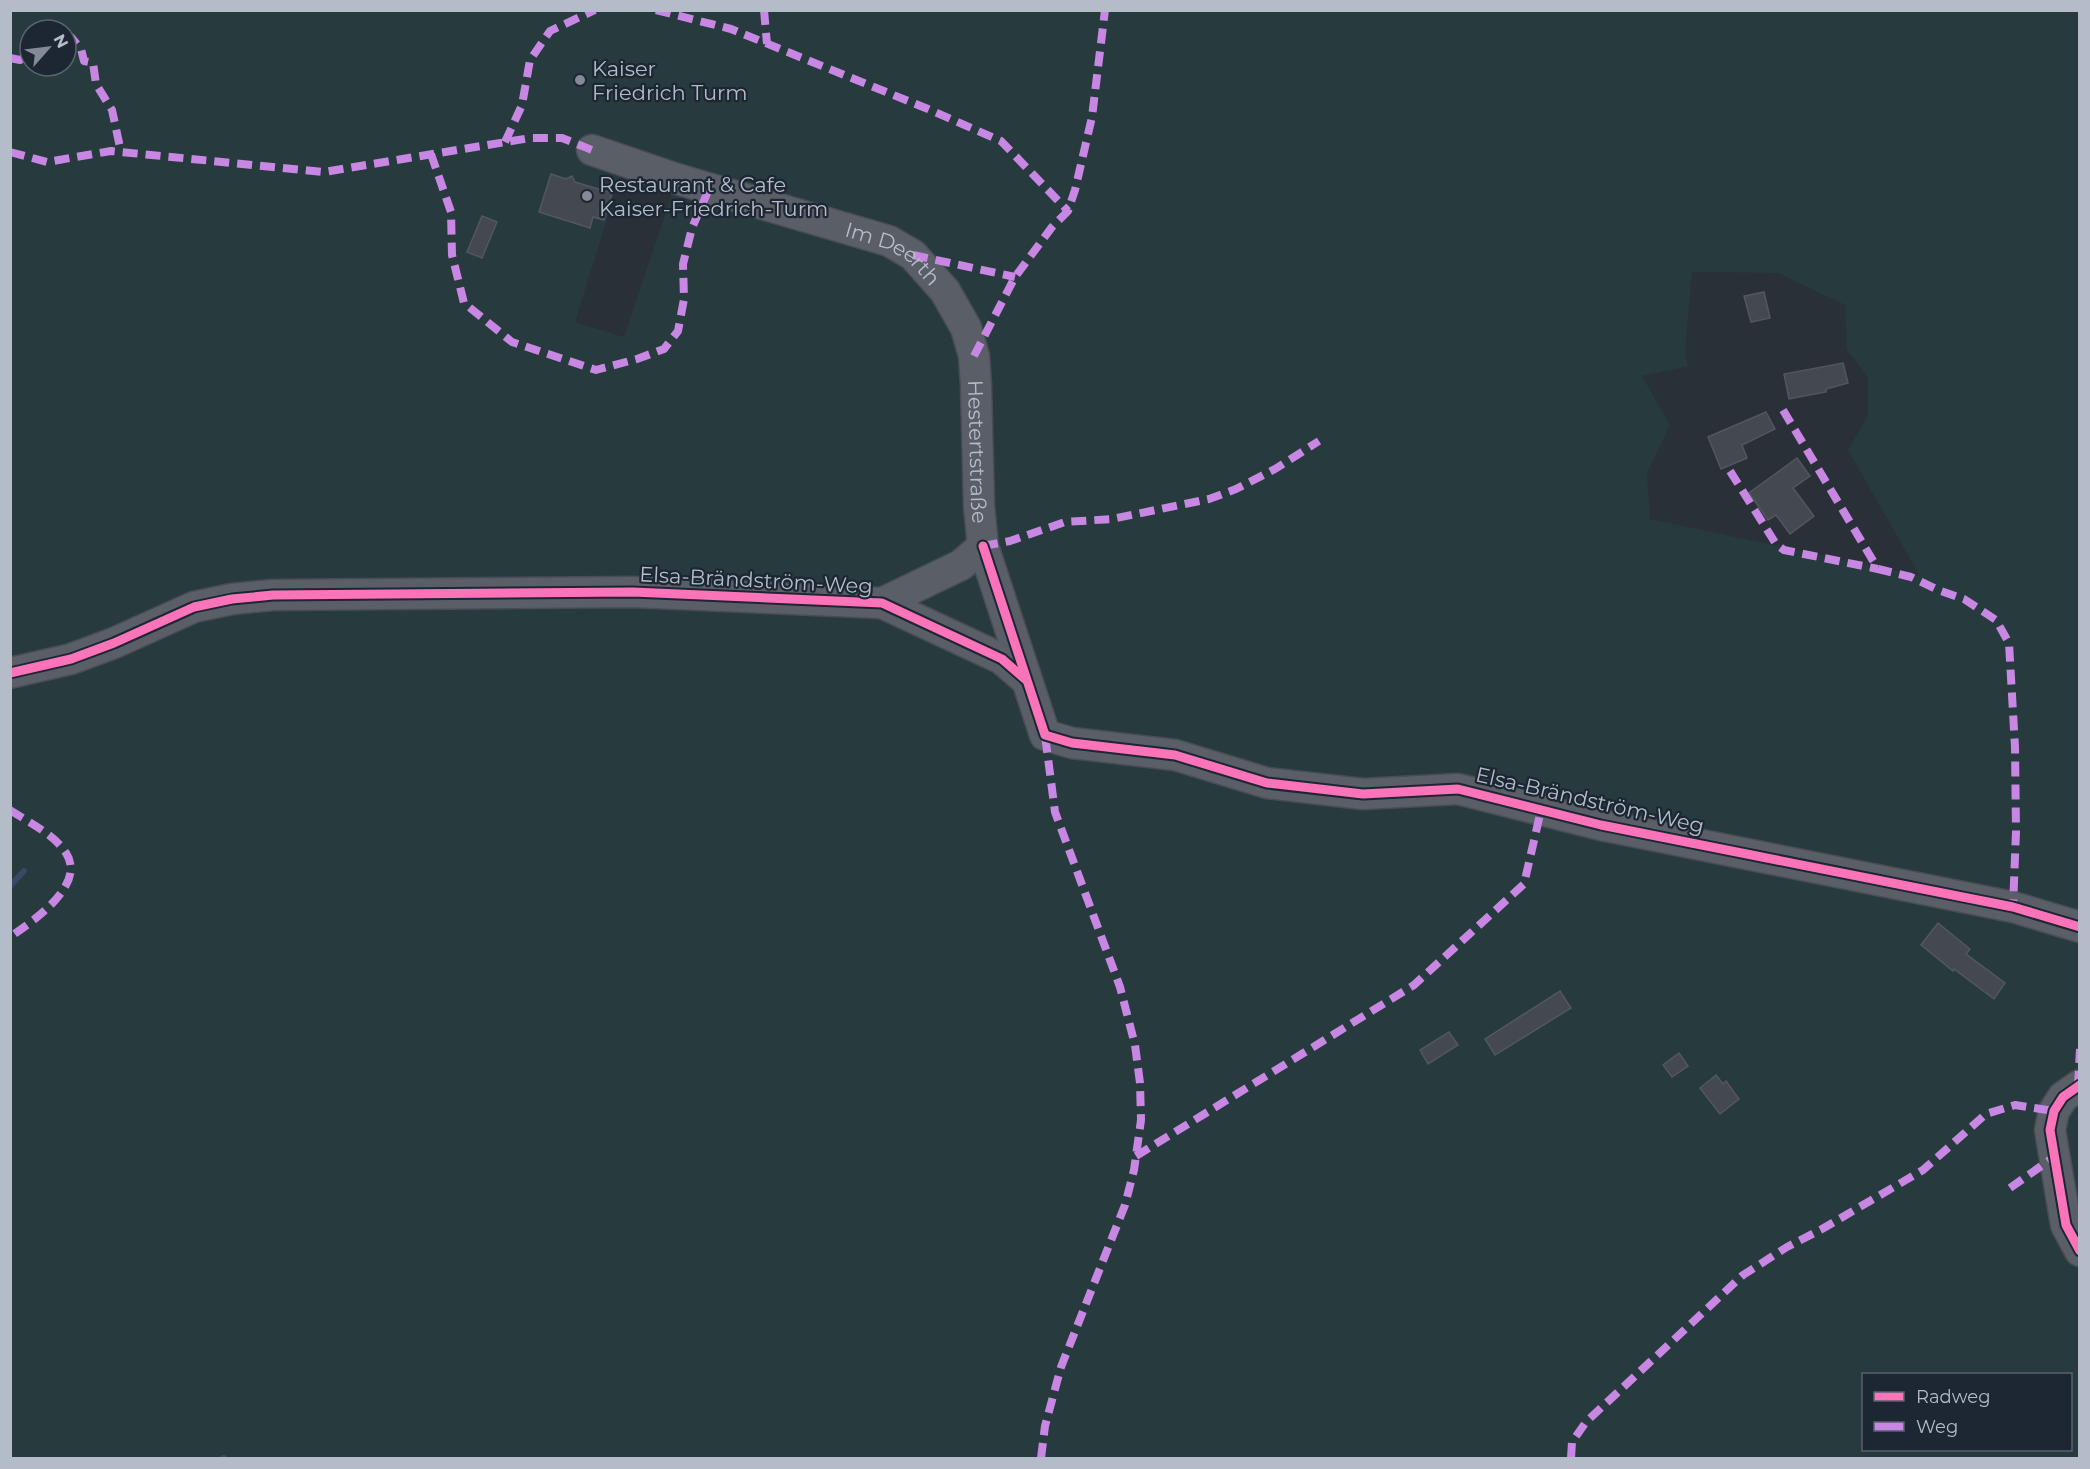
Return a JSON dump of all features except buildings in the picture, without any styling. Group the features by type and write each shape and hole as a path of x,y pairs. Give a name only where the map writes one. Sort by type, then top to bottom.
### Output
{"lane":[{"name":"Im Deerth","path":"592,150 709,189 889,241 913,255 945,291 966,328 974,356"},
{"name":"Hestertstraße","path":"974,356 979,506 983,546 1026,679"},
{"path":"882,603 961,566 983,546"},
{"name":"Elsa-Brändström-Weg","path":"10,673 71,659 114,643 194,607 242,598 633,592 882,603 1002,658 1026,679 1045,735 1072,743 1175,755 1267,783 1363,794 1458,789 1601,825 2013,907 2079,927"},
{"path":"2079,1085 2063,1097 2054,1111 2050,1130 2066,1225 2079,1251"}],"green space":[{"path":"10,11 2079,11 2079,1458 11,1458","holes":["625,161 677,179 624,337 575,322","1692,272 1778,273 1845,305 1847,349 1868,377 1868,416 1848,450 1920,576 1650,519 1647,473 1670,425 1642,376 1688,366 1685,352"]}],"waterway":[{"path":"10,886 24,871"}],"marked path":[{"path":"505,142 522,105 530,60 550,31 595,10"},
{"path":"656,10 731,29 1001,141 1068,211"},
{"path":"764,10 767,44"},
{"path":"974,356 1015,277 1052,227 1068,211 1092,117 1105,10"},
{"path":"78,45 84,61 93,63 96,84 112,110 121,152"},
{"path":"10,58 18,60"},
{"path":"10,152 47,162 111,151 324,172 530,138 562,138 592,150"},
{"path":"431,154 451,212 452,255 464,303 512,342 596,370 664,349 678,331 684,299 683,264 692,228 709,189"},
{"path":"913,255 1015,277"},
{"path":"1783,410 1878,569 1911,577 1964,599 1996,620 2009,643 2015,747 2016,832 2013,907"},
{"path":"983,546 1010,541 1065,522 1112,519 1209,499 1236,489 1275,469 1319,441"},
{"path":"1730,471 1776,544 1784,550 1878,569"},
{"path":"1041,1458 1045,1426 1061,1367 1125,1205 1134,1170 1141,1120 1140,1083 1135,1045 1120,987 1055,812 1045,735"},
{"path":"10,810 55,840 66,853 71,865 64,889 54,901 10,937"},
{"path":"1136,1156 1414,985 1524,884 1541,810"},
{"path":"2078,1086 2080,1049"},
{"path":"1571,1458 1572,1442 1586,1422 1743,1275 1787,1247 1923,1170 1986,1114 2015,1105 2054,1111"},
{"path":"2010,1188 2054,1157"}],"cycle path":[{"path":"983,546 1045,735 1072,743 1175,755 1267,783 1363,794 1458,789 1601,825 2013,907 2080,927"},
{"path":"10,673 71,659 114,643 194,607 232,599 273,595 633,592 882,603 1002,659 1025,679"},
{"path":"2080,1085 2063,1097 2054,1111 2050,1130 2066,1225 2080,1251"}],"place":[{"name":"Kaiser Friedrich Turm","path":"580,80"},
{"name":"Restaurant & Cafe Kaiser-Friedrich-Turm","path":"587,196"}]}
